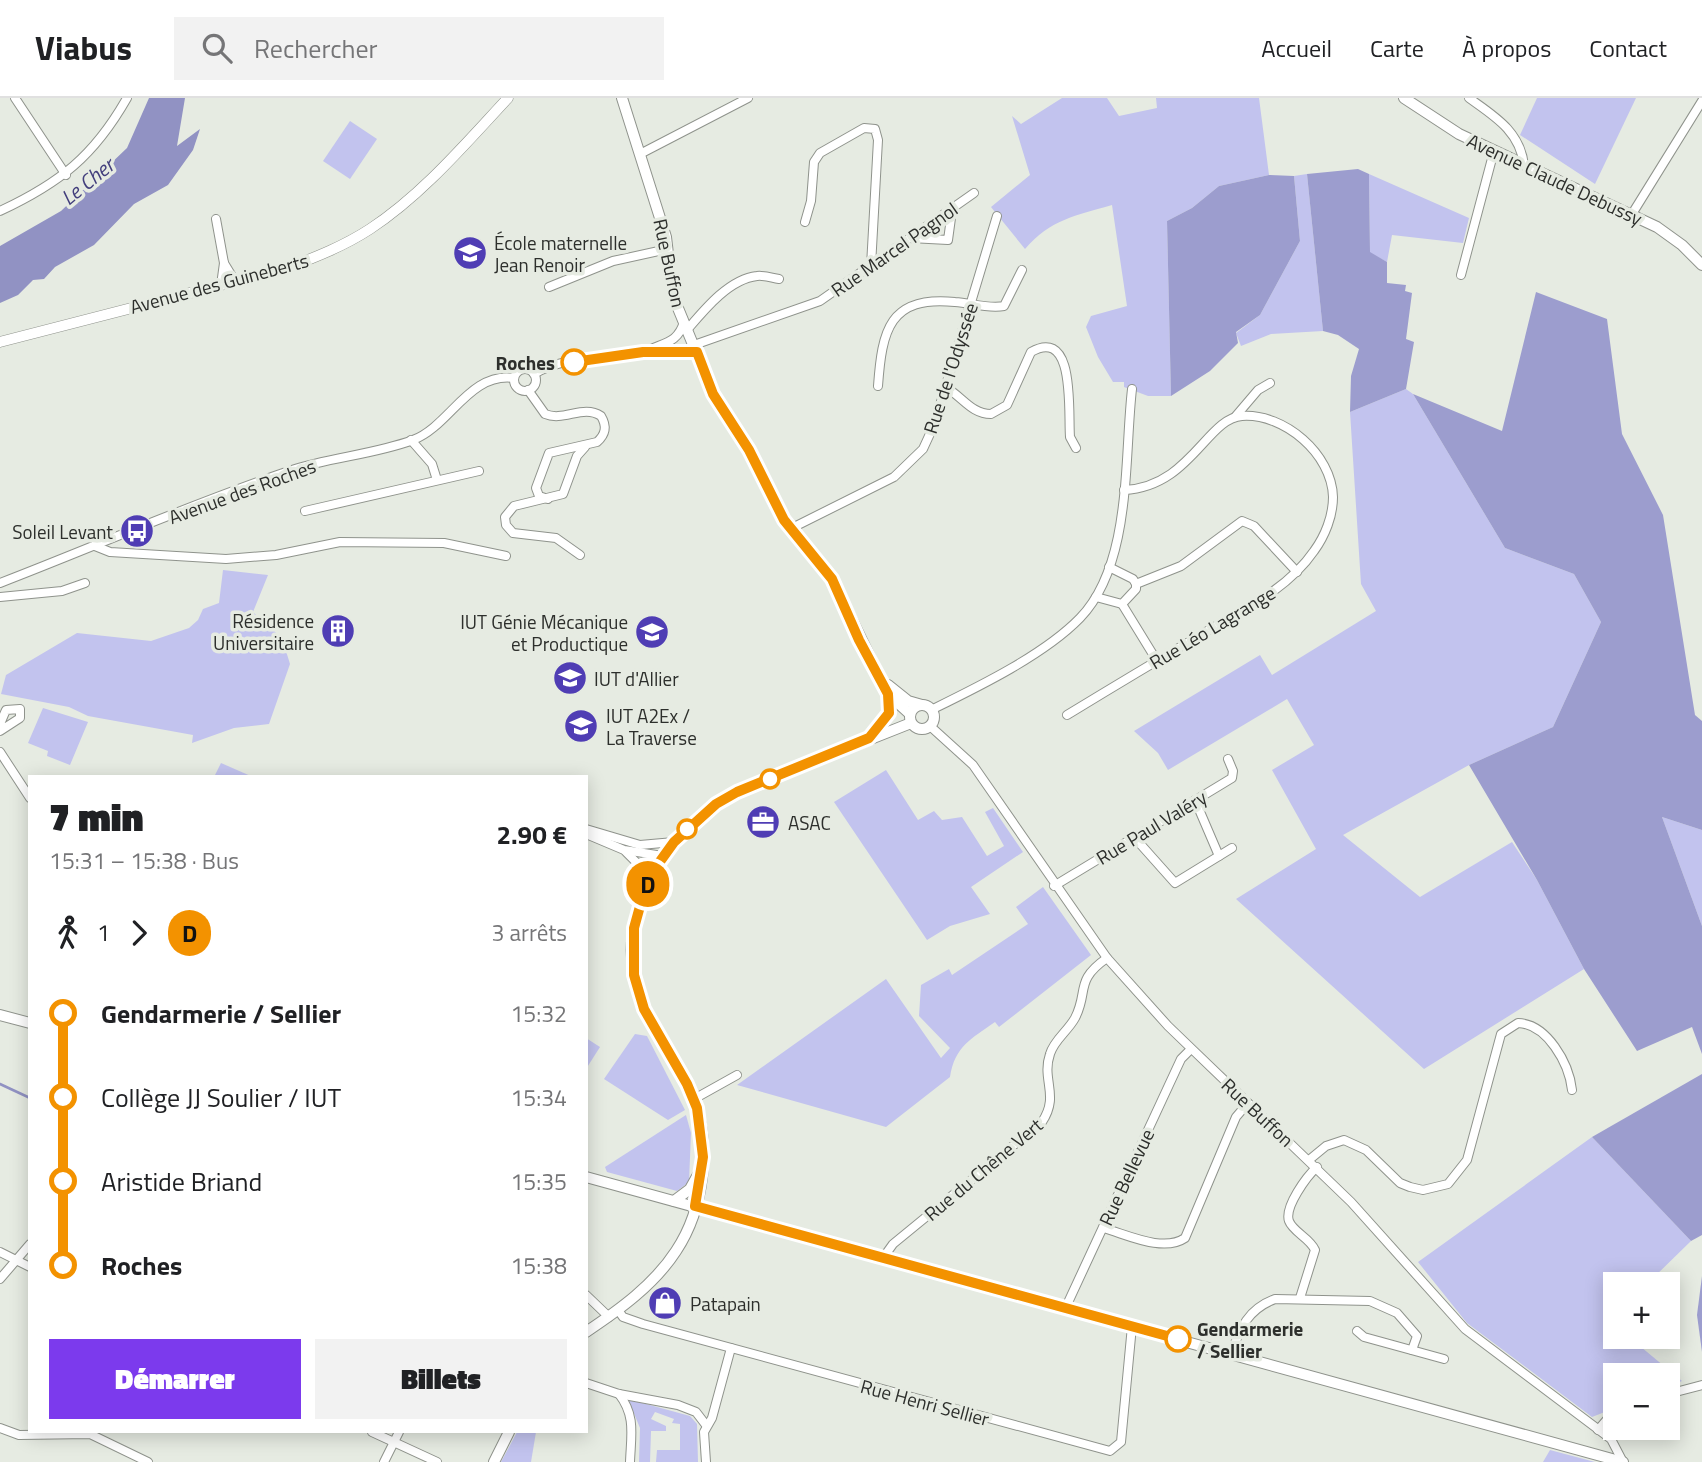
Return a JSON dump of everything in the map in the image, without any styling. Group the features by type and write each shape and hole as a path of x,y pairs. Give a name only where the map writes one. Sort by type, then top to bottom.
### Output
{"main road":[{"name":"Rue Buffon","path":"622,98 668,249 673,296 713,394 749,450 790,529 832,579 888,694 911,719"},
{"name":"Avenue Claude Debussy","path":"1404,98 1459,134 1632,214 1682,245 1702,265"},
{"name":"Rue Buffon","path":"878,675 908,701 926,708"},
{"path":"869,738 889,713 888,694"},
{"path":"588,1331 613,1314 658,1273 677,1250 695,1206 703,1157 701,1129 694,1099 644,1009 634,975 634,928 648,883 674,842 716,804 737,792 911,719 926,708 933,720 930,726 920,729 911,719"},
{"path":"0,1015 28,1022"},
{"path":"674,1201 695,1183 703,1157"},
{"path":"588,1178 1623,1462"},
{"path":"487,1462 502,1433"},
{"path":"494,1462 508,1433"}],"street":[{"path":"15,98 66,175"},
{"path":"0,211 36,194 66,175 108,131 127,98"},
{"name":"Avenue des Guineberts","path":"0,341 287,268 325,253 372,228 411,196 508,98"},
{"path":"640,153 748,98"},
{"path":"1469,98 1512,132 1522,151 1524,164"},
{"path":"1632,214 1702,101"},
{"path":"805,222 811,201 814,162 820,153 864,128 875,128 878,140 871,266"},
{"path":"1461,275 1494,151"},
{"name":"Rue Marcel Pagnol","path":"643,352 696,348 820,301 974,193"},
{"path":"910,238 948,240 951,218 947,212"},
{"name":"Rue de l'Odyssée","path":"790,529 894,477 909,465 929,437 997,216"},
{"path":"216,219 224,262 221,285"},
{"path":"550,288 613,261 668,249"},
{"path":"224,262 235,281"},
{"path":"878,387 880,353 889,325 905,307 930,300 1004,306 1022,270"},
{"path":"527,502 536,488 548,453 588,445 603,437 605,423 601,416 589,410 551,416 541,411 528,390 518,388 514,378 521,370 534,374 558,364 643,352 671,342 686,326 736,285 756,276 779,279"},
{"path":"945,387 956,393 975,411 991,414 1007,405 1031,352 1046,347 1054,349 1065,362 1070,437 1076,448"},
{"path":"528,390 535,384 534,374"},
{"name":"Avenue des Roches","path":"0,583 290,470 411,440 429,430 475,388 497,379 514,378"},
{"path":"1124,490 1166,479 1184,466 1219,429 1236,417 1258,390 1270,383"},
{"path":"926,708 1066,631 1096,597 1109,567 1124,490 1132,389"},
{"name":"Rue Léo Lagrange","path":"1067,715 1279,588 1297,572 1326,533 1332,511 1330,482 1316,455 1283,425 1257,417 1236,417"},
{"path":"411,440 432,464 437,480"},
{"path":"580,555 556,538 523,537 510,531 505,521 508,510 527,502 564,494 577,456 588,445"},
{"path":"305,511 478,471"},
{"path":"536,488 539,496 548,499"},
{"path":"1136,584 1181,566 1242,520 1254,526 1297,572"},
{"path":"94,547 110,552 226,559 276,555 319,544 341,542 444,543 506,556"},
{"path":"1109,567 1133,579 1136,584 1136,589 1122,604"},
{"path":"0,597 62,591 85,583"},
{"path":"1096,597 1122,604 1157,661"},
{"path":"0,724 6,710 20,709 20,718 0,731"},
{"name":"Rue Buffon","path":"930,726 973,765 1054,886 1107,958 1191,1049 1317,1167 1465,1329 1611,1439 1623,1462"},
{"path":"0,752 28,796"},
{"name":"Rue Paul Valéry","path":"1054,886 1231,778 1233,771 1228,759"},
{"path":"1195,800 1219,856"},
{"path":"588,830 640,845 674,842"},
{"path":"588,835 624,850 663,856"},
{"path":"1134,837 1175,883 1232,848"},
{"path":"624,850 638,864 648,883"},
{"name":"Rue du Chêne Vert","path":"883,1258 893,1244 1042,1122 1052,1102 1048,1065 1050,1053 1076,1017 1084,980 1107,958"},
{"path":"1309,1160 1326,1146 1344,1140 1366,1150 1400,1182 1410,1187 1423,1190 1448,1184 1467,1160 1501,1034 1518,1023 1539,1028 1570,1071 1572,1090"},
{"name":"Rue Bellevue","path":"1065,1309 1181,1059 1191,1049"},
{"path":"694,1099 737,1075"},
{"path":"1103,1228 1162,1244 1179,1242 1185,1238 1191,1230 1236,1117 1248,1103"},
{"path":"1300,1298 1315,1250 1289,1222 1289,1214 1302,1182 1317,1167"},
{"path":"0,1279 28,1246"},
{"path":"0,1252 28,1266"},
{"name":"Rue Henri Sellier","path":"588,1296 613,1314 623,1317 1110,1451 1121,1442 1132,1326"},
{"path":"1231,1354 1240,1326 1247,1317 1275,1299 1300,1298 1358,1300 1388,1308 1397,1313 1417,1336 1412,1350"},
{"path":"1357,1331 1364,1337 1444,1359"},
{"path":"706,1425 712,1418 732,1348"},
{"path":"588,1384 619,1394 678,1405 696,1412 706,1425 706,1462"},
{"path":"1680,1391 1702,1385"},
{"path":"619,1394 629,1408 631,1418 630,1462"},
{"path":"1598,1430 1603,1424"},
{"path":"0,1428 19,1434 90,1434 148,1462"},
{"path":"374,1433 437,1462"},
{"path":"384,1462 398,1433"}],"shaded area":[{"path":"149,98 185,98 177,146 200,129 193,150 168,185 134,204 94,245 55,267 44,279 33,280 18,295 0,303 0,246 61,211 127,148"},
{"path":"1062,98 1107,98 1119,116 1157,108 1156,98 1259,98 1269,175 1219,186 1192,208 1167,221 1171,396 1148,396 1124,387 1124,382 1113,382 1098,357 1086,327 1091,316 1127,306 1112,205 1054,225 1025,249 991,207 1030,175 1012,116 1021,124"},
{"path":"1537,98 1636,98 1595,184 1520,135"},
{"path":"350,121 377,139 350,179 323,161"},
{"path":"1358,169 1369,174 1370,252 1387,262 1387,283 1406,285 1405,291 1412,293 1406,339 1414,342 1406,389 1350,412 1351,376 1359,349 1338,335 1323,331 1307,174"},
{"path":"1307,174 1323,331 1271,334 1241,346 1236,333 1260,315 1300,241 1294,176"},
{"path":"1369,174 1469,218 1463,243 1392,235 1387,262 1370,253"},
{"path":"1269,175 1294,176 1300,241 1260,315 1236,332 1238,343 1210,371 1171,396 1167,221 1192,208 1219,186"},
{"path":"1536,292 1607,319 1622,434 1663,515 1695,715 1702,721 1702,830 1662,817 1702,926 1702,1054 1692,1027 1637,1051 1584,969 1537,880 1469,765 1553,727 1601,622 1574,574 1505,548 1413,394 1502,431"},
{"path":"1406,389 1413,394 1505,548 1574,574 1601,622 1553,727 1469,765 1343,835 1420,897 1512,842 1537,880 1584,969 1424,1069 1236,899 1316,849 1272,770 1314,745 1287,699 1168,770 1158,753 1134,731 1260,655 1272,675 1376,611 1361,584 1350,412"},
{"path":"223,570 268,575 253,612 282,638 290,664 269,724 234,728 192,743 193,735 88,716 69,707 1,694 6,675 77,633 151,641 189,628 198,620 203,609 219,603"},
{"path":"43,708 88,722 70,765 47,756 48,751 28,743"},
{"path":"221,763 248,775 215,775"},
{"path":"886,770 918,820 934,811 942,820 962,817 987,856 1004,846 985,812 993,808 1023,852 971,887 990,914 950,926 927,940 834,802"},
{"path":"1662,817 1702,830 1702,926"},
{"path":"1043,887 1091,955 999,1027 995,1022 965,1044 952,1066 950,1077 886,1127 737,1085 886,979 941,1058 950,1048 919,1016 921,985 949,969 952,975 1028,924 1016,907"},
{"path":"635,1034 647,1036 685,1110 668,1120 604,1079"},
{"path":"588,1039 600,1047 588,1066"},
{"path":"1702,1074 1702,1235 1691,1241 1592,1137"},
{"path":"686,1115 691,1133 689,1182 677,1191 607,1172 605,1167"},
{"path":"1592,1137 1691,1241 1659,1272 1603,1272 1603,1349 1643,1349 1660,1363 1603,1363 1603,1413 1592,1417 1467,1323 1418,1262"},
{"path":"1702,1276 1702,1352 1697,1315"},
{"path":"628,1399 690,1416 697,1424 698,1462 656,1462 657,1450 680,1450 680,1424 672,1423 674,1419 655,1412 651,1419 666,1426 666,1431 651,1431 650,1462 639,1462 640,1428"},
{"path":"516,1433 536,1433 531,1462 501,1462"},
{"path":"1550,1450 1595,1462 1543,1462"}],"waterway":[{"path":"0,1084 28,1097"}],"bus line":[{"name":"D","path":"574,362 643,352 697,352 713,394 749,450 784,520 832,579 859,640 888,694 889,713 869,738 737,792 716,804 674,842 648,883 634,928 634,975 644,1009 687,1084 697,1108 703,1157 702,1177 695,1206 1178,1339"}],"place":[{"name":"École maternelle Jean Renoir","path":"470,253"},
{"name":"Roches","path":"574,362"},
{"name":"Soleil Levant","path":"137,531"},
{"name":"Résidence Universitaire","path":"338,631"},
{"name":"IUT Génie Mécanique et Productique","path":"652,632"},
{"name":"IUT d'Allier","path":"570,678"},
{"name":"IUT A2Ex / La Traverse","path":"581,726"},
{"name":"ASAC","path":"763,822"},
{"name":"Patapain","path":"665,1303"},
{"name":"Gendarmerie / Sellier","path":"1178,1339"}],"water label":[{"name":"Le Cher","path":"87,181"}]}
